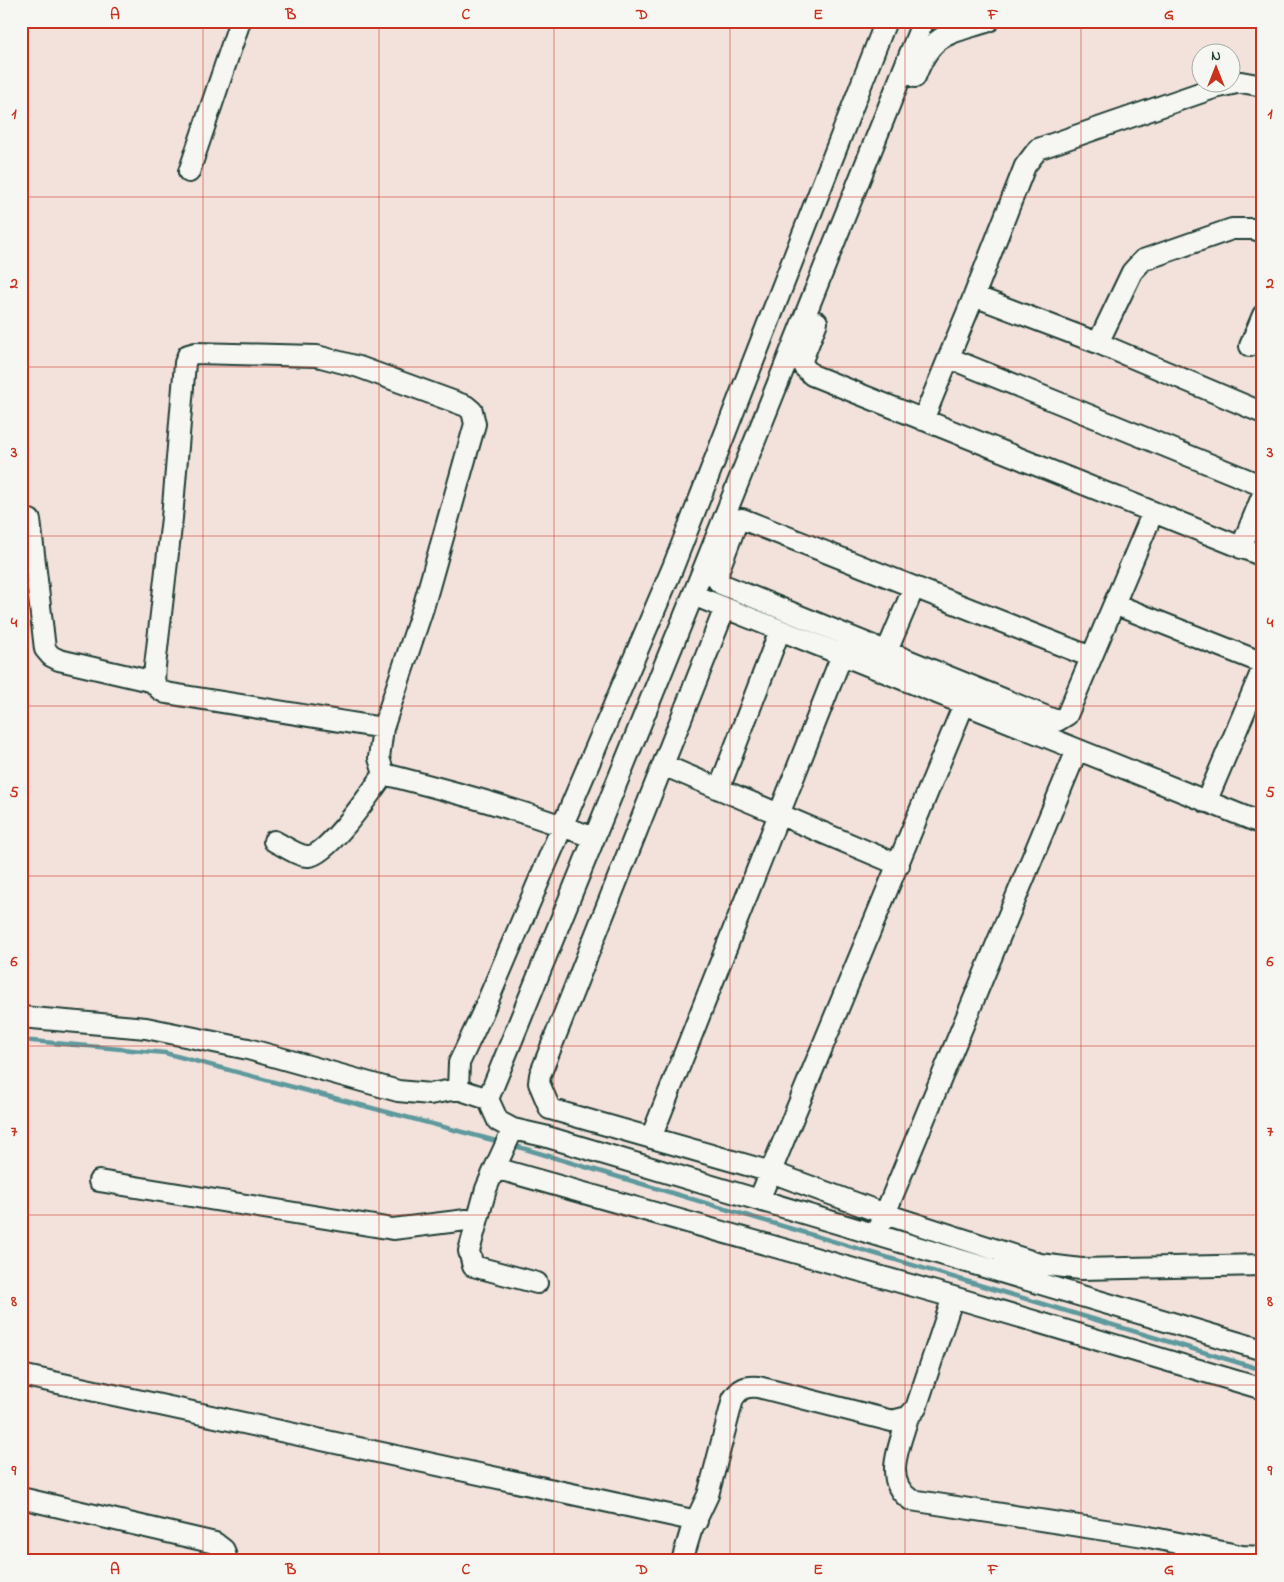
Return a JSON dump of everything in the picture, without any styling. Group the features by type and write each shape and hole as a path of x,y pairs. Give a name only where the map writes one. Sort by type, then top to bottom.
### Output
{"street":[{"path":"189,172 240,21"},
{"path":"458,1089 459,1063 482,1014 561,825 673,567 886,21"},
{"path":"923,21 804,335 802,360 804,367 812,375 1263,556"},
{"path":"488,1100 693,595 923,55 938,40 989,21"},
{"path":"923,420 1025,166 1038,149 1214,88 1241,82 1263,86"},
{"path":"1098,343 1132,272 1143,260 1232,229 1254,228 1263,232"},
{"path":"974,296 1098,343 1263,413"},
{"path":"1250,346 1263,315"},
{"path":"383,728 166,693 156,687 154,682 172,518 185,363 188,355 289,354 331,358 466,406 472,411 475,424 423,608 383,728 379,758 384,774"},
{"path":"949,358 1263,486"},
{"path":"1241,548 1263,494"},
{"path":"1091,657 742,519 737,522 719,568 718,581 721,584 1057,721 1066,715 1114,604 1153,512"},
{"path":"30,520 45,648 52,656 59,660 154,682"},
{"path":"887,651 914,587"},
{"path":"693,595 1263,824"},
{"path":"1114,604 1263,663"},
{"path":"726,608 540,1075 539,1083 550,1110 771,1172 885,1214 1040,1264 1059,1267 1263,1265"},
{"path":"719,789 780,630"},
{"path":"651,1138 842,655"},
{"path":"1206,802 1263,668"},
{"path":"759,1200 899,866 964,704"},
{"path":"876,1235 1077,750"},
{"path":"663,765 899,866"},
{"path":"384,774 472,797 561,825 594,838"},
{"path":"274,841 305,856 315,856 338,834 384,774"},
{"path":"21,1017 146,1028 248,1049 398,1091 430,1094 458,1089 488,1100 498,1122 504,1148 486,1189 469,1251 473,1266 537,1283"},
{"path":"504,1148 544,1136 1263,1350"},
{"path":"504,1148 953,1297 1263,1389"},
{"path":"99,1181 393,1230 466,1220 477,1221"},
{"path":"953,1297 916,1408 908,1417 896,1459 895,1478 897,1487 911,1500 1144,1536 1242,1556 1263,1558"},
{"path":"21,1375 697,1521"},
{"path":"682,1561 708,1495 734,1399 743,1388 758,1388 892,1421 908,1417"},
{"path":"21,1498 214,1543 224,1550 227,1561"}],"waterway":[{"path":"21,1040 165,1053 500,1142"},
{"path":"512,1145 1263,1370"}]}
